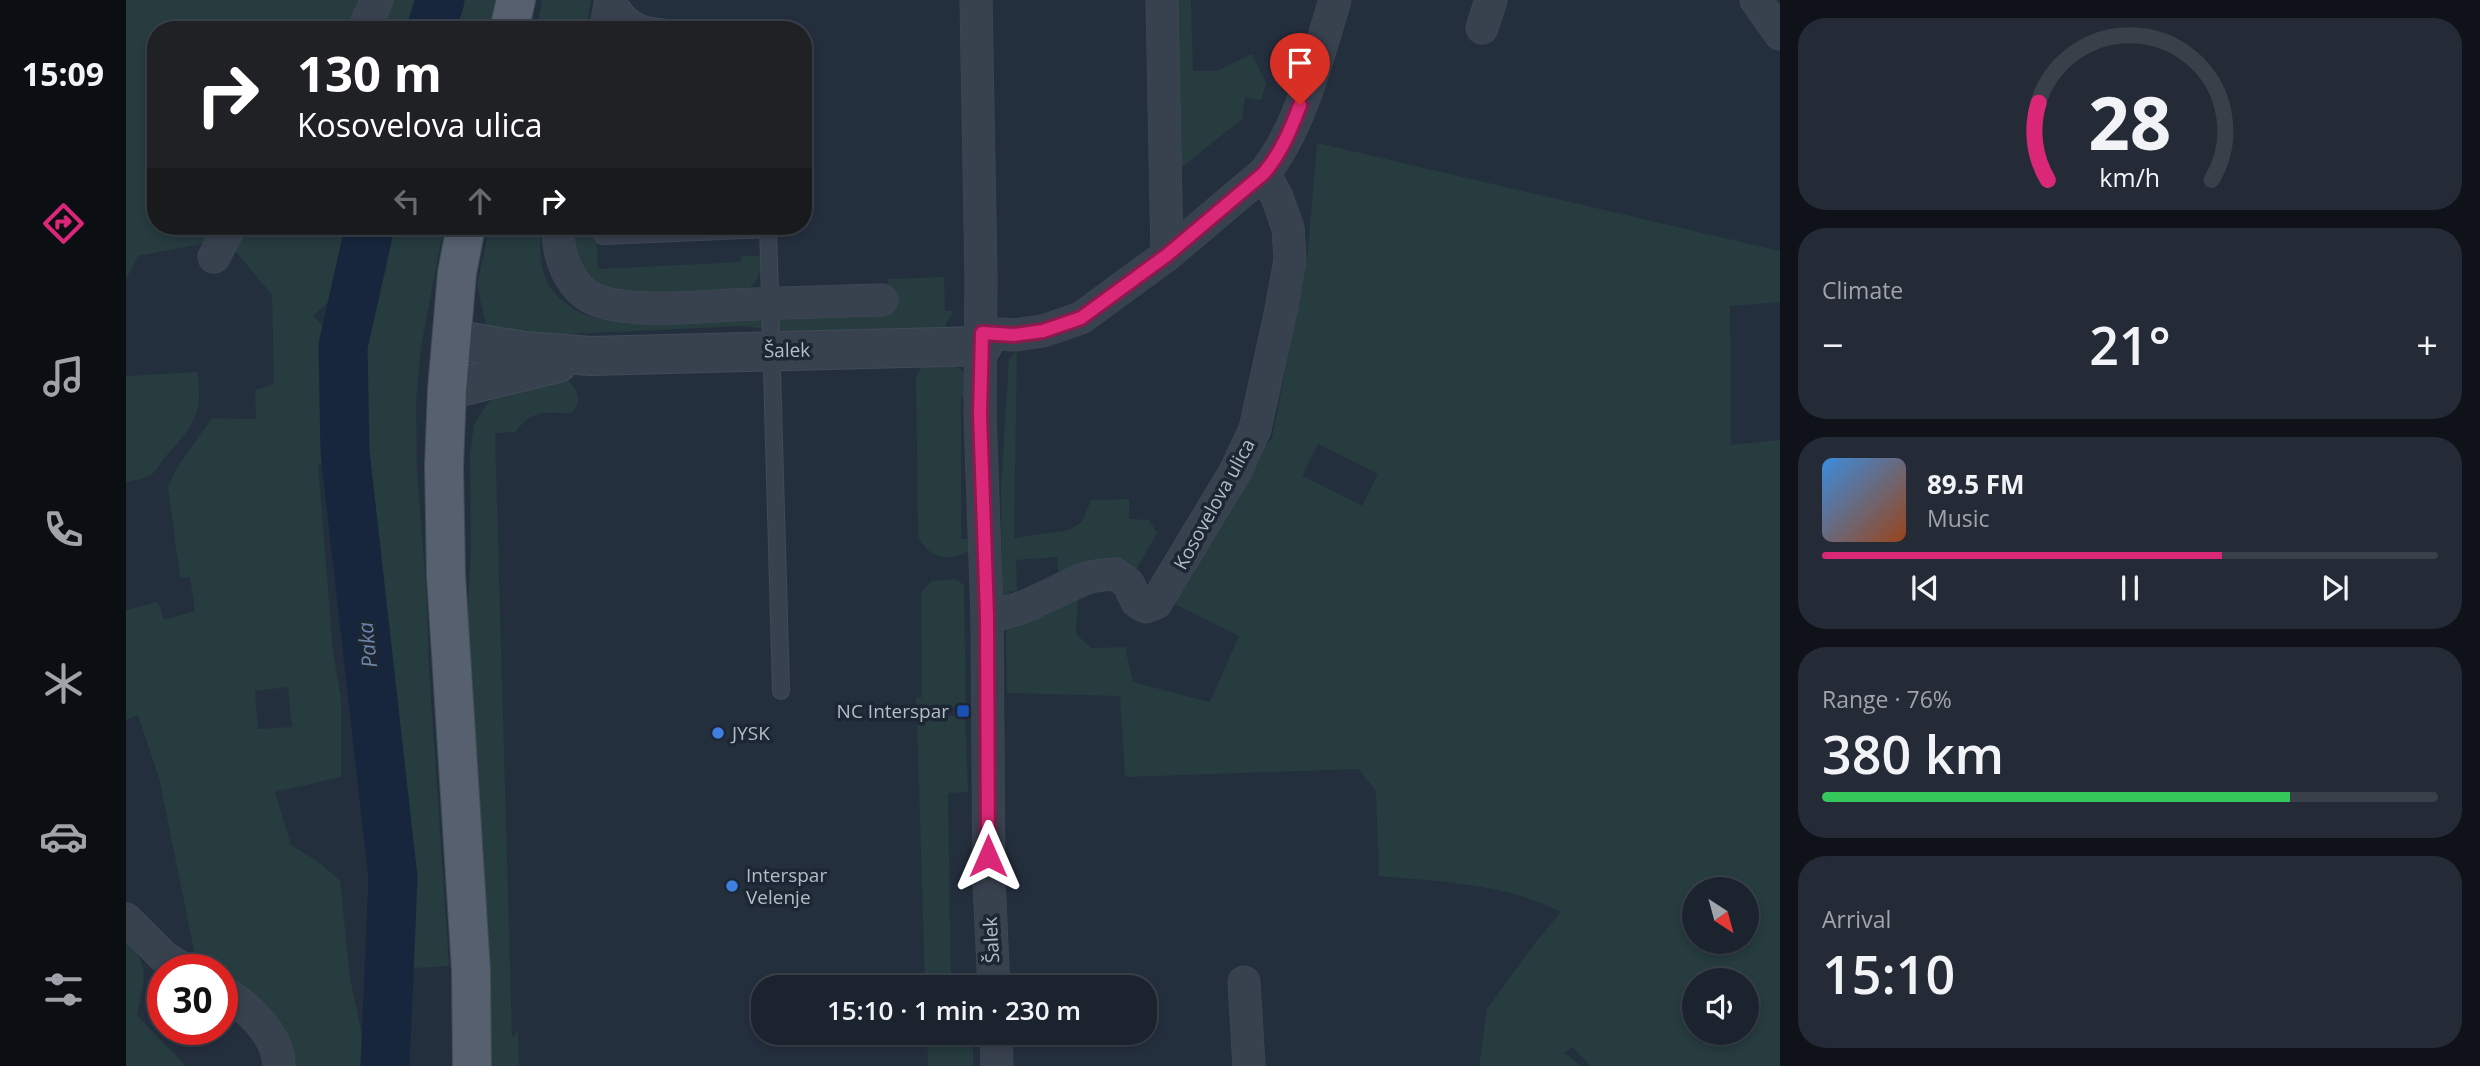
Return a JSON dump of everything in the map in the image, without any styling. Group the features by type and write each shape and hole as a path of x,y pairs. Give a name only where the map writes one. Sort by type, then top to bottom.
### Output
{"main road":[{"path":"511,21 516,0"},
{"path":"464,235 457,273 447,390 444,466 446,575 471,970 472,1066"}],"street":[{"path":"367,21 377,0"},
{"path":"608,21 611,0"},
{"name":"Šalek","path":"976,0 982,340 980,414 987,615 989,882 993,975"},
{"path":"1162,0 1167,255"},
{"path":"982,340 1043,331 1081,318 1167,255 1264,173 1293,126 1335,0"},
{"path":"1756,0 1780,34"},
{"name":"Kosovelova ulica","path":"987,615 998,615 1089,578 1115,574 1128,583 1137,602 1146,607 1156,603 1235,472 1255,429 1290,260 1288,228 1277,197 1264,173"},
{"path":"214,257 225,235"},
{"path":"559,235 563,262 578,287 597,301 632,306 670,307 882,300"},
{"path":"452,339 524,351 591,356"},
{"name":"Šalek","path":"591,356 982,340"},
{"path":"447,390 591,356"},
{"path":"126,919 161,954"},
{"path":"1244,982 1249,1066"},
{"path":"238,1001 276,1044 279,1066"},
{"path":"996,1045 997,1066"}],"lane":[{"path":"618,0 622,9 636,21"},
{"path":"603,236 621,235"},
{"path":"768,235 781,691"}],"green space":[{"path":"126,0 371,0 360,21 147,21 147,235 215,235 207,243 138,256 126,279"},
{"path":"386,0 431,0 418,1 412,21 376,21"},
{"path":"449,0 502,0 496,21 443,21"},
{"path":"542,0 591,0 588,21 538,21"},
{"path":"1177,0 1191,0 1193,71 1217,71 1252,54 1266,83 1261,100 1245,97 1242,119 1171,176 1181,153"},
{"path":"1317,143 1780,251 1780,302 1730,306 1731,445 1780,440 1780,1066 1591,1066 1572,1047 1565,1053 1581,1066 1479,1066 1487,1009 1561,912 1518,895 1472,885 1379,876 1376,791 1358,769 1125,777 1120,696 1007,693 1006,620 1078,591 1076,634 1091,648 1125,647 1133,682 1210,702 1239,636 1173,603 1240,477 1272,438 1307,260","holes":["1318,444 1378,474 1362,506 1302,476"]},
{"path":"234,235 350,235 333,292 327,303 313,316 338,341 335,355 337,456 318,466 333,652 341,700 341,777 275,792 291,845 340,880 350,978 364,1045 362,1066 291,1066 270,1011 238,984 238,954 195,954 159,778 138,715 126,720 126,610 158,602 164,620 195,611 190,577 180,578 168,487 176,469 212,418 256,419 255,390 274,384 272,295 231,246","holes":["288,687 292,727 258,729 255,691"]},
{"path":"379,235 442,235 421,347 416,400 417,472 449,966 414,968 414,876 399,748 365,537 357,457 357,357 363,309"},
{"path":"488,235 540,235 541,258 547,281 563,301 584,314 609,321 653,325 765,317 764,329 742,326 551,335 496,331 486,325 477,285"},
{"path":"572,235 596,235 598,269 741,262 741,256 763,256 762,267 752,285 734,295 674,297 613,294 603,292 590,281"},
{"path":"944,277 945,311 954,311 946,324 946,332 835,337 777,330 776,317 888,310 888,279"},
{"path":"1017,350 1014,538 1069,530 1082,522 1091,500 1129,499 1129,519 1149,520 1157,533 1132,577 1058,574 1058,557 1016,560 1017,591 1009,592 1008,604 1002,601 1001,487 1009,359"},
{"path":"935,361 957,366 964,374 973,395 961,397 961,539 971,539 969,551 954,557 933,554 918,536 916,377 922,367"},
{"path":"197,372 199,399 190,427 152,474 126,482 126,376"},
{"path":"565,377 578,399 571,413 540,414 528,419 515,432 495,433 512,1037 518,1031 519,1066 488,1066 467,625 471,546 470,453 474,425 486,405 505,389"},
{"path":"955,579 964,585 966,707 916,708 916,698 922,697 921,593 932,581"},
{"path":"965,716 968,792 948,793 951,975 925,975 917,717"},
{"path":"126,935 139,956 144,974 137,1015 147,1025 147,1045 166,1045 186,1066 126,1066"},
{"path":"927,1045 973,1045 973,1066 928,1066"}],"waterway":[{"name":"Paka","path":"434,21 440,0"},
{"name":"Paka","path":"368,235 343,346 345,452 393,878 385,1066"}],"place":[{"name":"NC Interspar","path":"963,711"},
{"name":"JYSK","path":"718,733"},
{"name":"Interspar Velenje","path":"732,886"}],"route":[{"path":"988,856 987,615 980,414 982,333 1014,335 1043,331 1081,318 1167,255 1264,173 1293,126 1300,105"}]}
